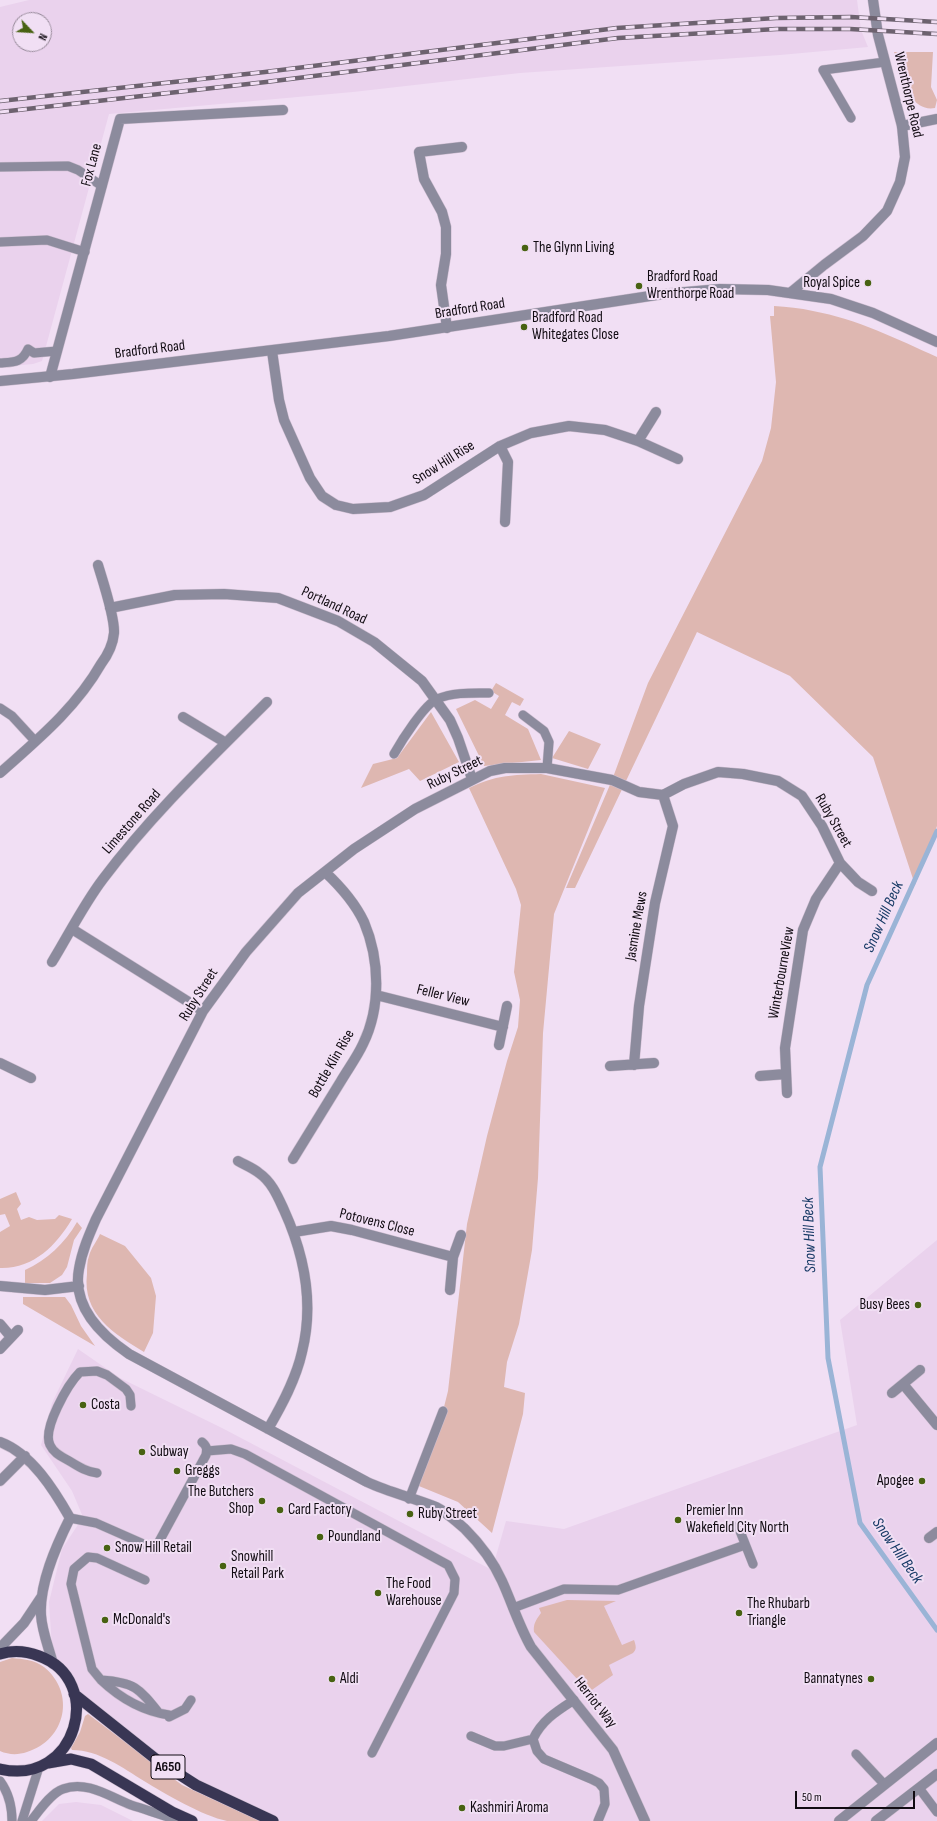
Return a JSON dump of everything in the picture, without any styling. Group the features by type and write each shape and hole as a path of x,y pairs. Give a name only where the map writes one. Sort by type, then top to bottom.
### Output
{"highway":[{"path":"0,1654 14,1651 31,1653 53,1664 62,1672 74,1694 76,1707 76,1721 72,1734 61,1751 43,1765 27,1770 14,1772 0,1769"},
{"name":"A650","path":"74,1694 163,1764 196,1785 273,1821"},
{"name":"A650","path":"43,1765 71,1759 91,1764 172,1812 192,1821"}],"street":[{"name":"Wrenthorpe Road","path":"790,293 863,236 886,211 900,182 905,157 902,126 878,35 873,0"},
{"name":"Fox Lane","path":"50,377 120,119 283,110"},
{"path":"902,126 937,119"},
{"path":"447,328 441,285 446,254 446,227 442,212 424,179 419,152 462,147"},
{"name":"Bradford Road","path":"0,381 50,377 272,351 447,328 663,294 720,289 768,290 831,299 873,313 937,342"},
{"name":"Snow Hill Rise","path":"272,351 279,400 284,420 310,478 322,496 336,504 353,509 390,507 424,495 500,446 531,433 568,426 605,430 638,440 678,459"},
{"path":"638,440 656,412"},
{"path":"500,446 508,462 505,522"},
{"path":"0,773 67,711 92,680 108,653 114,634 110,608 98,565"},
{"name":"Portland Road","path":"110,608 175,595 224,594 278,598 322,614 357,631 374,642 422,681 436,699 458,738 472,779"},
{"name":"Limestone Road","path":"52,962 102,880 146,826 200,768 267,702"},
{"path":"183,717 226,743"},
{"name":"Ruby Street","path":"486,1553 457,1521 436,1508 367,1482 129,1354 112,1342 88,1316 82,1300 78,1270 84,1248 96,1219 203,1012 246,952 298,893 354,849 415,809 472,779 490,771 505,768 547,768 612,780 640,792 663,795 684,784 718,772 743,774 778,781 802,796 822,826 840,863 858,882 872,891"},
{"name":"Jasmine Mews","path":"634,1065 639,1006 655,903 673,826 663,795"},
{"name":"WinterbourneView","path":"787,1093 785,1048 803,930 816,899 840,863"},
{"name":"Bottle Klin Rise","path":"293,1159 363,1044 372,1019 376,994 376,968 364,922 344,891 325,872"},
{"path":"72,928 203,1012"},
{"name":"Feller View","path":"376,994 503,1027"},
{"path":"499,1045 507,1006"},
{"path":"0,1063 31,1078"},
{"path":"610,1066 654,1063"},
{"path":"760,1076 786,1074"},
{"path":"238,1161 260,1173 274,1189 294,1232 304,1268 307,1326 302,1352 293,1379 281,1407 268,1429"},
{"name":"Potovens Close","path":"294,1232 331,1226 352,1230 453,1257"},
{"path":"450,1290 453,1257 461,1235"},
{"path":"0,1286 45,1290 79,1286"},
{"path":"0,1324 15,1333 0,1349"},
{"path":"892,1393 920,1370"},
{"path":"903,1384 937,1426"},
{"path":"0,1442 25,1456 58,1497 70,1518 54,1551 42,1596 41,1615 43,1630 53,1664"},
{"path":"0,1481 25,1456"},
{"name":"Herriot Way","path":"486,1553 502,1580 521,1630 531,1647 613,1750 646,1821"},
{"path":"0,1648 24,1623 42,1596"},
{"path":"839,1821 937,1743"},
{"path":"876,1821 937,1774"}],"lane":[{"path":"851,118 823,70 886,62"},
{"path":"0,167 68,166 78,170 102,186"},
{"path":"0,242 47,240 85,252"},
{"path":"0,362 18,362 25,357 28,349 34,353 57,351"},
{"path":"394,754 414,722 436,699 459,693 489,693"},
{"path":"0,708 12,716 35,741"},
{"path":"523,715 544,732 550,742 547,768"},
{"path":"97,1473 90,1472 54,1452 49,1443 49,1432 52,1420 72,1380 80,1372 97,1371 106,1375 126,1389 130,1395 131,1406"},
{"path":"409,1499 443,1411"},
{"path":"70,1518 96,1523 155,1549 207,1451 206,1445 202,1442"},
{"path":"207,1451 231,1449 245,1454 448,1565 455,1579 454,1593 372,1753"},
{"path":"738,1526 753,1564"},
{"path":"513,1608 564,1589 618,1590 745,1545"},
{"path":"145,1580 97,1558 88,1557 74,1569 71,1584 92,1669 101,1680 122,1698 159,1713 169,1715 169,1717 174,1716 185,1709 191,1700"},
{"path":"101,1680 116,1681 136,1688 159,1713"},
{"path":"574,1700 548,1718 539,1728 533,1739 537,1751 544,1759 591,1779 599,1783 604,1789 605,1804 598,1821"},
{"path":"471,1736 495,1746 504,1746 533,1739"},
{"path":"856,1754 884,1784"},
{"path":"22,1821 43,1765"},
{"path":"0,1781 6,1789 12,1811 12,1821"},
{"path":"31,1821 45,1803 63,1789 82,1786 103,1792 129,1804 181,1821"},
{"path":"918,1788 937,1812"}],"shaded area":[{"path":"29,0 857,0 861,30 868,47 780,55 520,73 353,92 109,114 42,361 33,364 0,367 0,7"},
{"path":"894,52 933,52 931,87 937,100 935,108 922,106 911,97"},
{"path":"774,306 808,310 861,324 937,357 937,826 915,885 873,757 790,676 697,632 575,888 566,888 612,780 648,683 762,461 771,428 776,382 770,316 774,316"},
{"path":"496,683 524,699 520,706 512,702 505,715 528,729 541,760 484,766 456,709 475,700 491,709 499,696 491,691"},
{"path":"431,712 459,762 420,781 409,769 361,788 373,764 397,758"},
{"path":"569,731 601,744 588,769 552,758"},
{"path":"541,774 605,788 554,914 543,1033 538,1178 532,1250 519,1324 507,1362 504,1387 525,1393 523,1414 492,1533 458,1502 414,1484 443,1411 448,1391 467,1224 487,1136 507,1061 518,1027 520,1000 514,972 521,905 516,889 469,788 488,780 504,776"},
{"path":"16,1192 21,1204 17,1209 21,1220 29,1217 37,1220 55,1219 59,1215 72,1219 59,1238 42,1254 23,1265 0,1268 0,1232 10,1226 5,1214 0,1215 0,1199"},
{"path":"77,1222 82,1228 74,1240 67,1267 62,1275 50,1283 25,1283 25,1270 41,1261 55,1250 67,1237"},
{"path":"100,1234 125,1246 151,1278 156,1296 153,1333 144,1352 111,1330 95,1312 90,1301 87,1288 87,1262 91,1250"},
{"path":"937,1240 937,1821 273,1821 196,1785 74,1694 53,1664 49,1602 62,1549 83,1517 72,1491 41,1445 52,1403 78,1349 120,1378 222,1428 492,1570 506,1521 564,1529 857,1425 840,1320"},
{"path":"23,1297 65,1297 71,1305 81,1326 95,1346 23,1304"},
{"path":"567,1600 616,1601 604,1606 622,1645 634,1640 635,1644 636,1649 633,1653 609,1665 613,1675 589,1692 534,1632 535,1622 541,1613 539,1608"},
{"path":"12,1658 33,1661 44,1667 54,1678 60,1690 63,1702 62,1715 58,1727 51,1737 40,1746 27,1752 17,1754 10,1754 0,1751 0,1662"},
{"path":"88,1714 182,1785 260,1821 227,1821 217,1818 196,1810 173,1798 119,1765 101,1756 72,1750 71,1748 80,1732 85,1716"},
{"path":"76,1802 101,1805 133,1821 42,1821 59,1804"}],"waterway":[{"name":"Snow Hill Beck","path":"937,831 867,985 820,1167 828,1358 860,1523 937,1630"}],"railway":[{"path":"0,101 265,72 617,28 776,18 851,17 937,22"},
{"path":"0,112 266,82 618,38 777,29 850,29 937,34"}],"place":[{"name":"The Glynn Living","path":"525,248"},
{"name":"Royal Spice","path":"868,283"},
{"name":"Bradford Road Wrenthorpe Road","path":"639,286"},
{"name":"Bradford Road Whitegates Close","path":"524,327"},
{"name":"Busy Bees","path":"918,1305"},
{"name":"Costa","path":"83,1405"},
{"name":"Subway","path":"142,1452"},
{"name":"Greggs","path":"177,1471"},
{"name":"Apogee","path":"922,1481"},
{"name":"The Butchers Shop","path":"262,1501"},
{"name":"Card Factory","path":"280,1510"},
{"name":"Ruby Street","path":"410,1514"},
{"name":"Premier Inn Wakefield City North","path":"678,1520"},
{"name":"Poundland","path":"320,1537"},
{"name":"Snow Hill Retail","path":"107,1548"},
{"name":"Snowhill Retail Park","path":"223,1566"},
{"name":"The Food Warehouse","path":"378,1593"},
{"name":"The Rhubarb Triangle","path":"739,1613"},
{"name":"McDonald's","path":"105,1620"},
{"name":"Aldi","path":"332,1679"},
{"name":"Bannatynes","path":"871,1679"},
{"name":"Kashmiri Aroma","path":"462,1808"}]}
